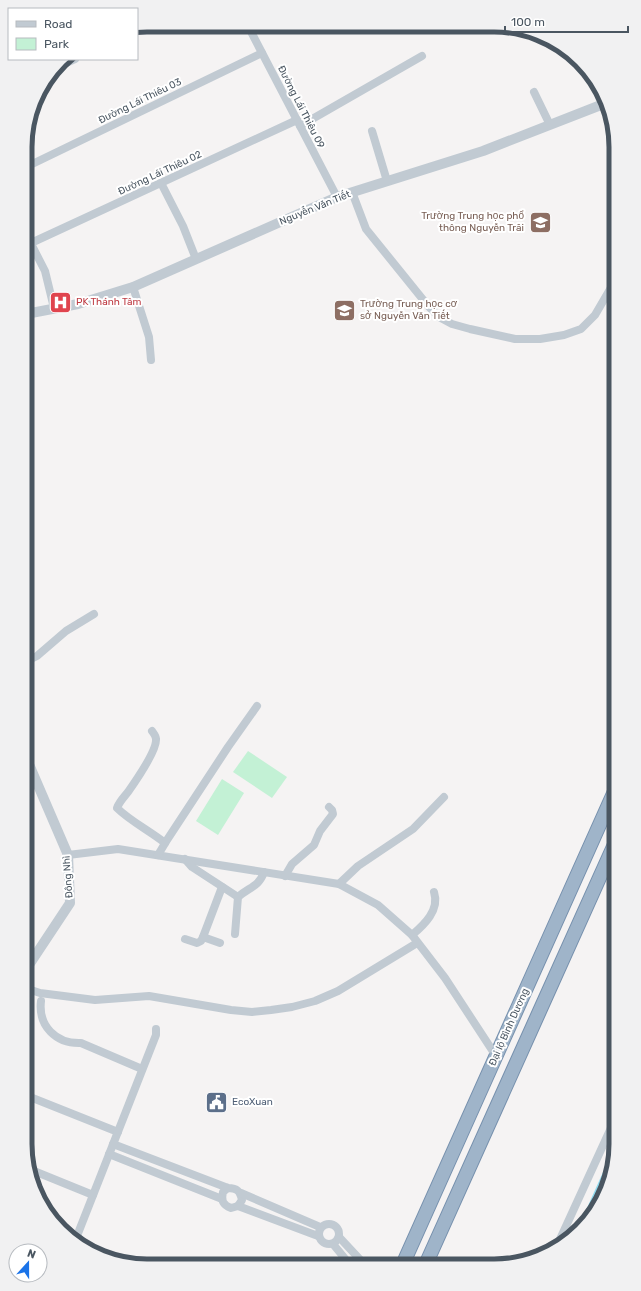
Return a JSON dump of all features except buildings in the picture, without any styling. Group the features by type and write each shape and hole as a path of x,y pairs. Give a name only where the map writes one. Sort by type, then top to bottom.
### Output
{"highway":[{"name":"Đại lộ Bình Dương","path":"405,1259 609,804"},
{"name":"Đại lộ Bình Dương","path":"428,1259 609,857"}],"street":[{"name":"Đường Lái Thiêu 09","path":"251,32 337,197"},
{"name":"Đường Lái Thiêu 03","path":"32,164 262,53"},
{"name":"Đường Lái Thiêu 02","path":"32,243 161,183 299,123 422,56"},
{"path":"534,92 550,124"},
{"name":"Nguyễn Văn Tiết","path":"32,313 78,304 133,287 337,197 483,151 601,105"},
{"path":"372,131 387,181"},
{"path":"161,183 183,226 196,259"},
{"path":"352,192 366,229 428,307 439,317 452,324 515,339 540,339 564,335 581,329 595,315 609,291"},
{"path":"32,245 44,271 54,308"},
{"path":"133,287 149,337 151,360"},
{"path":"32,659 66,631 94,614"},
{"path":"158,855 228,747 257,706"},
{"path":"152,731 155,735 155,748 118,808 149,830 165,844"},
{"name":"Đông Nhì","path":"32,770 68,855 70,903 32,960"},
{"path":"339,884 358,866 413,829 444,797"},
{"path":"285,876 292,864 314,845 320,831 333,814 329,807"},
{"path":"68,855 118,849 339,884 378,905 412,935 444,978 496,1056"},
{"path":"185,859 192,867 238,897"},
{"path":"238,897 258,884 262,879 264,872"},
{"path":"185,940 197,943 201,941 222,886"},
{"path":"412,935 422,926 434,909 436,897 434,892"},
{"path":"235,934 238,897"},
{"path":"203,937 220,943"},
{"path":"32,990 40,993 95,1000 148,996 231,1010 252,1012 271,1010 292,1007 315,1001 338,991 417,943"},
{"path":"41,1001 40,1008 46,1027 54,1036 72,1044 81,1043 142,1069"},
{"path":"77,1235 156,1035 156,1029"},
{"path":"32,1098 118,1132"},
{"path":"561,1238 609,1132"},
{"path":"113,1144 228,1188 235,1188 241,1193 320,1227"},
{"path":"109,1154 222,1199"},
{"path":"36,1172 93,1195"},
{"path":"228,1188 223,1192 222,1199 225,1205 231,1208 238,1206 318,1236"},
{"path":"238,1206 242,1200 241,1193"},
{"path":"325,1224 331,1224 339,1231 339,1237 333,1244 328,1245 321,1242 318,1236 320,1227 325,1224"},
{"path":"339,1237 359,1259"},
{"path":"333,1244 345,1259"}],"green space":[{"path":"248,751 287,777 272,798 233,772"},
{"path":"222,779 244,793 218,835 196,821"}],"waterway":[{"path":"587,1211 607,1166"}],"place":[{"name":"Trường Trung học phổ thông Nguyễn Trãi","path":"540,222"},
{"name":"PK Thánh Tâm","path":"61,302"},
{"name":"Trường Trung học cơ sở Nguyễn Văn Tiết","path":"345,310"},
{"name":"EcoXuan","path":"216,1102"}]}
